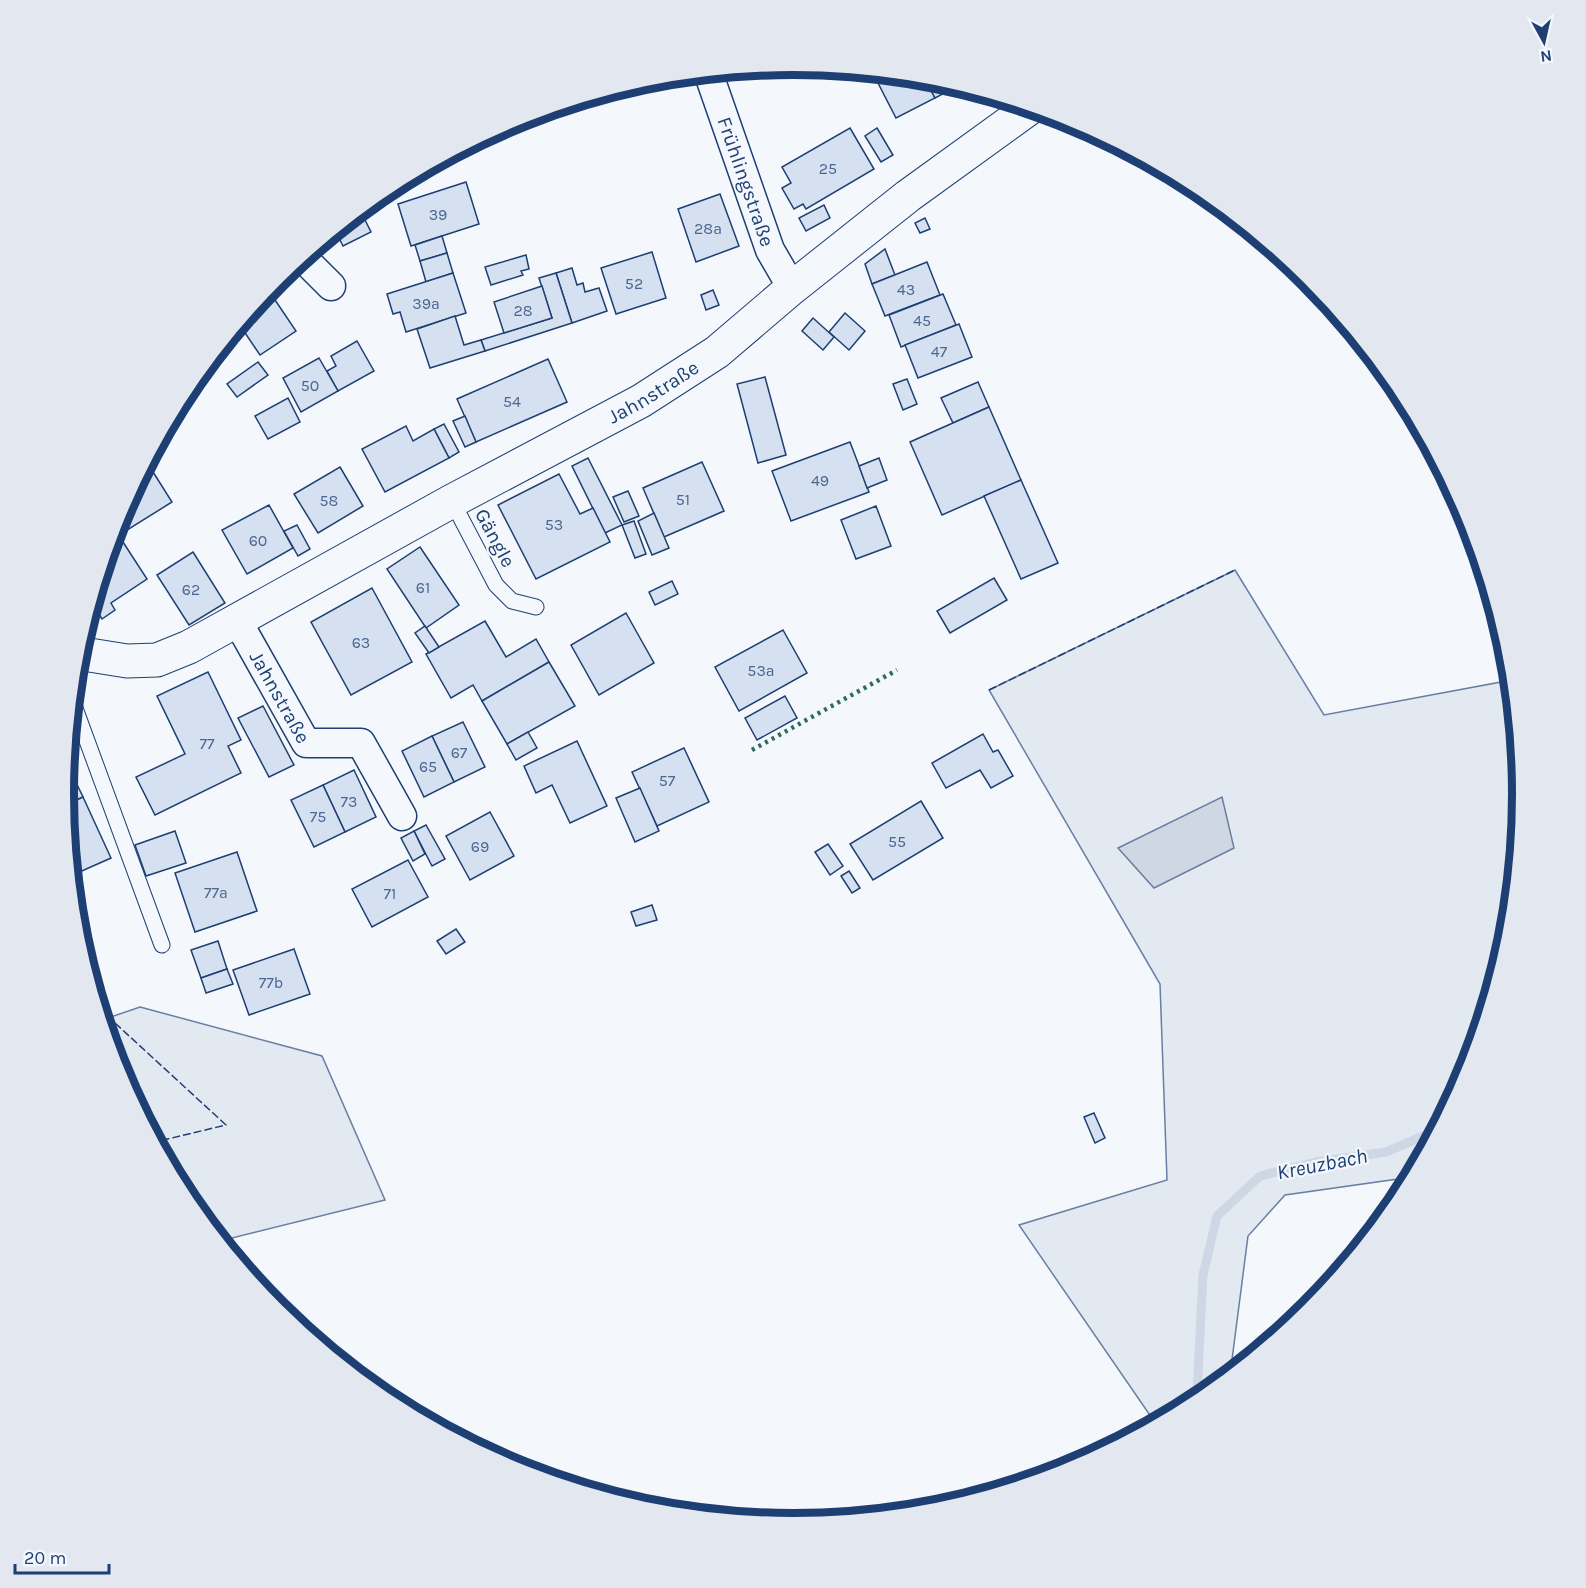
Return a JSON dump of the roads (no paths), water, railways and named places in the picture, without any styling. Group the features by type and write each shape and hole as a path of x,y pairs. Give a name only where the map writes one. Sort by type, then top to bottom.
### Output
{"street":[{"name":"Frühlingstraße","path":"711,80 770,250 792,288"},
{"name":"Jahnstraße","path":"87,655 127,661 157,660 238,622 452,501 651,394 717,352 792,288 908,196 1023,113"},
{"path":"308,263 331,286"},
{"name":"Jahnstraße","path":"238,622 306,743 361,743 402,816"}],"lane":[{"name":"Gängle","path":"452,501 496,585 512,601 536,607"},
{"path":"78,717 162,945"}],"waterway":[{"name":"Kreuzbach","path":"1197,1389 1203,1275 1217,1216 1260,1176 1316,1162 1386,1152 1426,1135"}]}
